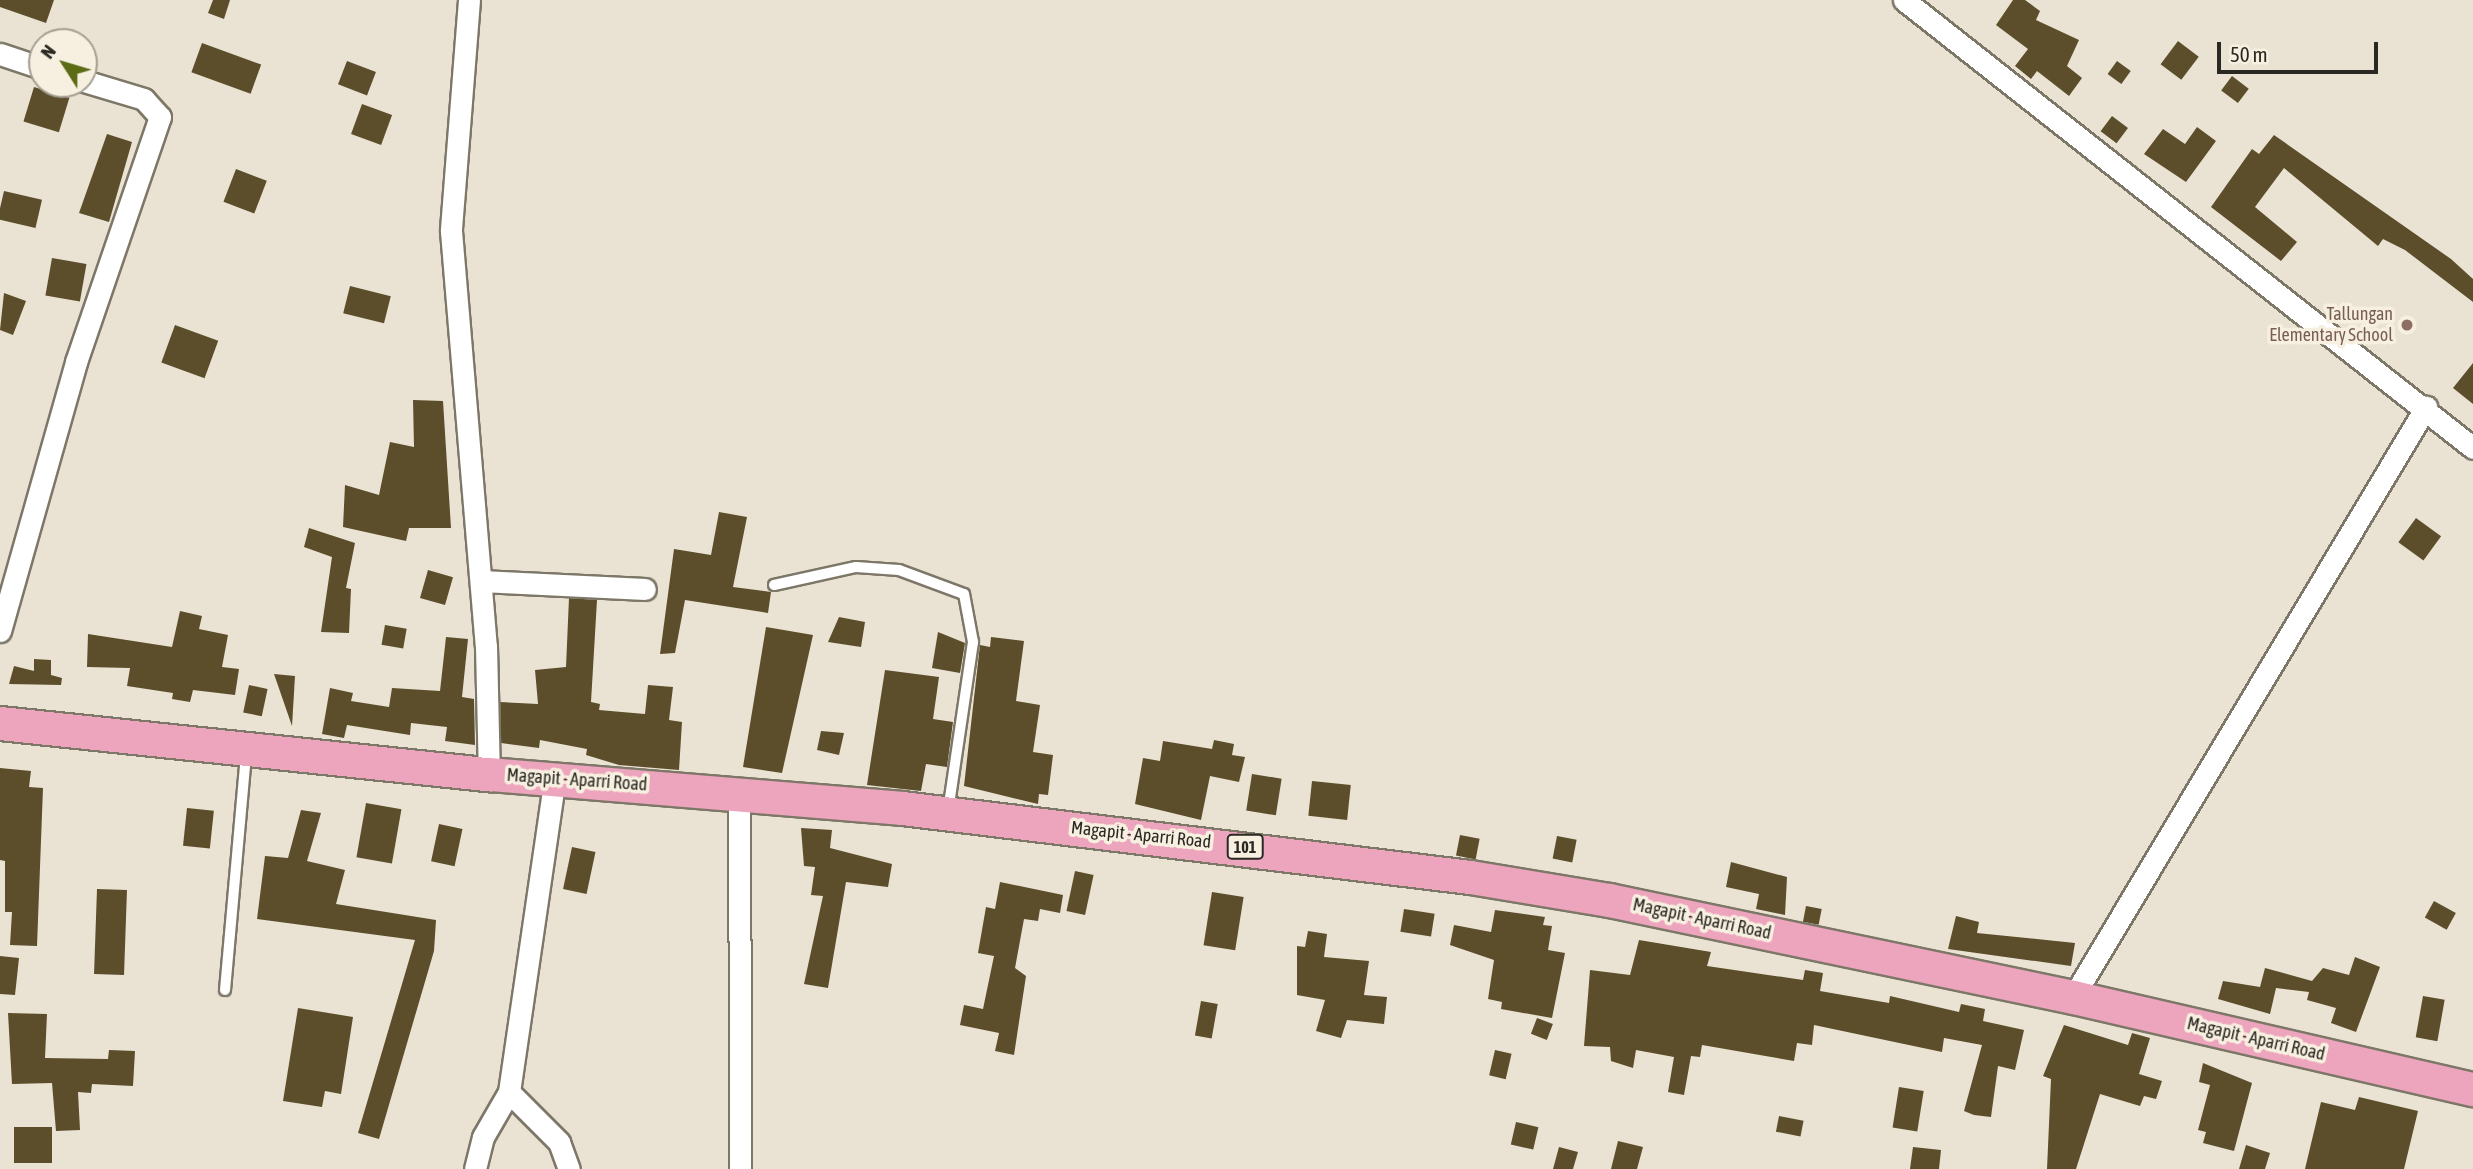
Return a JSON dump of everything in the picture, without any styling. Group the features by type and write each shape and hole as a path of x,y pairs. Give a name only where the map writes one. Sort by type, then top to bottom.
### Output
{"main road":[{"name":"Magapit - Aparri Road","path":"0,723 489,774 555,775 947,813 1307,854 1597,898 2073,997 2473,1089"}],"street":[{"path":"469,0 452,231 481,581 489,774"},
{"path":"1905,0 2426,407 2473,448"},
{"path":"0,54 28,63"},
{"path":"0,631 76,362 160,117 144,99 98,85"},
{"path":"2073,997 2426,407"},
{"path":"481,581 645,589"},
{"path":"475,1169 483,1137 509,1092 555,775"},
{"path":"739,793 740,1169"},
{"path":"509,1092 559,1142 569,1169"}],"lane":[{"path":"774,584 856,567 899,570 964,594 973,642 947,813"},
{"path":"225,990 247,749"}],"building":[{"path":"0,0 54,0 46,23 0,7"},
{"path":"213,0 230,0 224,19 208,13"},
{"path":"2013,0 2025,0 2040,11 2036,20 2079,40 2067,66 2082,78 2069,96 2037,71 2031,79 2015,66 2028,49 1996,25"},
{"path":"2178,41 2199,57 2181,80 2161,64"},
{"path":"202,43 261,65 251,94 191,72"},
{"path":"347,61 376,72 367,95 338,84"},
{"path":"2117,61 2131,71 2121,84 2108,74"},
{"path":"2232,76 2249,89 2238,103 2221,90"},
{"path":"31,98 69,98 59,132 23,121"},
{"path":"362,104 392,115 381,145 351,134"},
{"path":"2112,116 2128,128 2117,143 2101,131"},
{"path":"2197,127 2216,141 2186,182 2144,154 2163,129 2185,144"},
{"path":"107,134 132,142 109,222 79,213"},
{"path":"2274,135 2451,259 2473,279 2473,302 2405,250 2383,239 2378,246 2284,168 2255,207 2297,242 2281,261 2211,207 2252,149 2259,154"},
{"path":"236,169 267,181 254,214 223,202"},
{"path":"4,191 42,200 35,228 0,220"},
{"path":"52,258 86,264 80,302 45,295"},
{"path":"350,286 391,296 384,323 343,313"},
{"path":"4,293 26,301 13,335 0,330"},
{"path":"175,325 218,341 205,378 161,363"},
{"path":"2473,363 2473,404 2453,388"},
{"path":"413,400 443,401 451,528 409,528 406,541 343,527 345,485 379,495 390,442 414,447"},
{"path":"719,512 747,517 733,587 771,592 768,613 685,600 675,653 660,654 674,549 711,555"},
{"path":"2416,518 2441,536 2423,560 2398,542"},
{"path":"309,528 355,543 346,588 351,589 349,633 321,632 332,557 304,547"},
{"path":"428,570 453,577 445,605 420,598"},
{"path":"569,598 597,600 591,702 600,704 599,710 645,714 648,685 673,687 669,720 682,722 679,770 619,765 586,755 587,749 540,740 539,748 501,743 500,702 538,704 535,670 566,667"},
{"path":"180,611 202,616 199,629 228,635 222,667 239,669 235,695 193,690 190,702 172,699 173,693 127,686 130,668 87,667 88,634 172,647"},
{"path":"839,617 865,622 861,647 828,642"},
{"path":"385,625 407,629 403,649 382,645"},
{"path":"766,627 813,635 782,773 743,767"},
{"path":"938,632 965,643 960,673 932,668"},
{"path":"446,637 468,639 462,697 474,699 475,745 445,741 447,727 411,723 410,735 347,725 344,738 322,734 330,688 353,693 351,701 389,707 392,688 440,691"},
{"path":"991,637 1024,641 1016,701 1040,705 1033,752 1053,755 1048,795 1039,794 1038,804 964,786 980,645 990,647"},
{"path":"34,659 51,660 51,675 62,678 61,685 9,684 14,666 34,671"},
{"path":"885,670 939,677 933,719 953,722 947,767 926,764 921,791 867,785"},
{"path":"274,674 295,676 292,726"},
{"path":"249,685 268,689 262,716 243,712"},
{"path":"821,731 844,733 839,755 817,750"},
{"path":"1214,740 1234,744 1232,755 1245,757 1239,782 1210,776 1201,820 1135,804 1143,758 1160,761 1163,741 1212,749"},
{"path":"0,768 31,771 29,787 43,788 37,946 10,945 12,912 5,912 5,861 0,860"},
{"path":"1252,774 1282,779 1276,815 1246,811"},
{"path":"1312,781 1351,785 1347,820 1308,816"},
{"path":"366,803 401,809 392,863 356,857"},
{"path":"187,808 214,811 210,849 183,846"},
{"path":"301,810 321,813 307,861 345,870 336,904 436,920 434,951 379,1139 358,1133 415,940 257,919 265,856 288,858"},
{"path":"439,824 462,829 455,866 431,861"},
{"path":"801,828 832,830 830,848 892,864 888,887 846,882 828,988 804,984 823,896 811,895 815,867 804,866"},
{"path":"1460,835 1480,839 1476,859 1456,856"},
{"path":"1557,836 1577,840 1572,862 1553,859"},
{"path":"572,847 595,852 587,894 563,889"},
{"path":"1731,862 1787,877 1785,915 1756,909 1759,894 1726,887"},
{"path":"1075,871 1094,875 1085,915 1066,911"},
{"path":"1000,882 1063,895 1060,913 1040,909 1038,921 1024,919 1015,968 1026,976 1014,1055 995,1051 999,1033 960,1025 964,1005 983,1009 994,956 978,953 986,907 995,909"},
{"path":"97,889 127,890 124,975 94,974"},
{"path":"1212,892 1244,897 1235,950 1204,945"},
{"path":"2434,901 2456,913 2447,930 2425,918"},
{"path":"1806,906 1822,909 1819,925 1803,922"},
{"path":"1404,909 1435,914 1431,937 1400,932"},
{"path":"1495,910 1545,917 1543,925 1552,926 1548,950 1565,953 1552,1018 1501,1009 1502,1002 1488,999 1494,960 1450,945 1454,925 1491,932"},
{"path":"1956,916 1979,922 1977,933 2075,943 2071,966 1948,949"},
{"path":"1308,931 1327,934 1324,957 1369,961 1364,995 1387,997 1384,1024 1347,1020 1341,1038 1316,1031 1325,1000 1297,995 1297,946 1305,947"},
{"path":"1639,940 1711,952 1707,966 1803,980 1805,970 1823,973 1820,991 1889,1003 1890,996 1959,1012 1961,1004 1985,1009 1983,1021 2024,1030 2015,1070 1998,1066 1991,1117 1974,1115 1964,1111 1982,1045 1944,1038 1942,1052 1814,1025 1812,1045 1797,1043 1794,1061 1702,1045 1700,1057 1691,1056 1684,1095 1668,1092 1674,1057 1636,1050 1633,1068 1611,1061 1610,1047 1584,1046 1590,970 1630,975"},
{"path":"0,956 19,958 15,995 0,994"},
{"path":"2355,957 2380,967 2356,1032 2331,1023 2336,1008 2307,1000 2309,992 2276,988 2270,1014 2218,999 2223,981 2260,987 2265,968 2312,981 2323,968 2349,975"},
{"path":"2423,996 2445,1000 2437,1041 2416,1037"},
{"path":"1201,1001 1218,1004 1212,1038 1195,1035"},
{"path":"298,1008 353,1017 341,1094 325,1091 322,1107 283,1101"},
{"path":"8,1013 47,1014 45,1058 108,1059 109,1050 135,1051 133,1086 92,1084 91,1093 78,1092 80,1130 56,1131 52,1083 12,1084"},
{"path":"1537,1018 1553,1024 1547,1040 1531,1034"},
{"path":"2064,1025 2128,1045 2132,1033 2150,1038 2139,1074 2162,1081 2156,1099 2144,1096 2140,1106 2100,1094 2076,1169 2047,1169 2051,1079 2043,1076"},
{"path":"1495,1050 1512,1054 1506,1079 1489,1075"},
{"path":"2203,1063 2252,1083 2234,1151 2203,1143 2206,1132 2198,1130 2210,1085 2199,1082"},
{"path":"1899,1087 1924,1091 1917,1131 1893,1127"},
{"path":"2359,1097 2418,1111 2404,1169 2305,1169 2321,1102 2355,1110"},
{"path":"1779,1116 1804,1121 1800,1136 1776,1132"},
{"path":"1516,1122 1538,1127 1533,1150 1511,1144"},
{"path":"14,1127 52,1127 52,1163 14,1163"},
{"path":"1618,1141 1643,1147 1637,1169 1611,1169"},
{"path":"2246,1145 2270,1153 2265,1169 2239,1169"},
{"path":"1559,1147 1578,1152 1573,1169 1553,1169"},
{"path":"1913,1147 1941,1150 1939,1169 1910,1169"}],"place":[{"name":"Tallungan Elementary School","path":"2407,325"}]}
